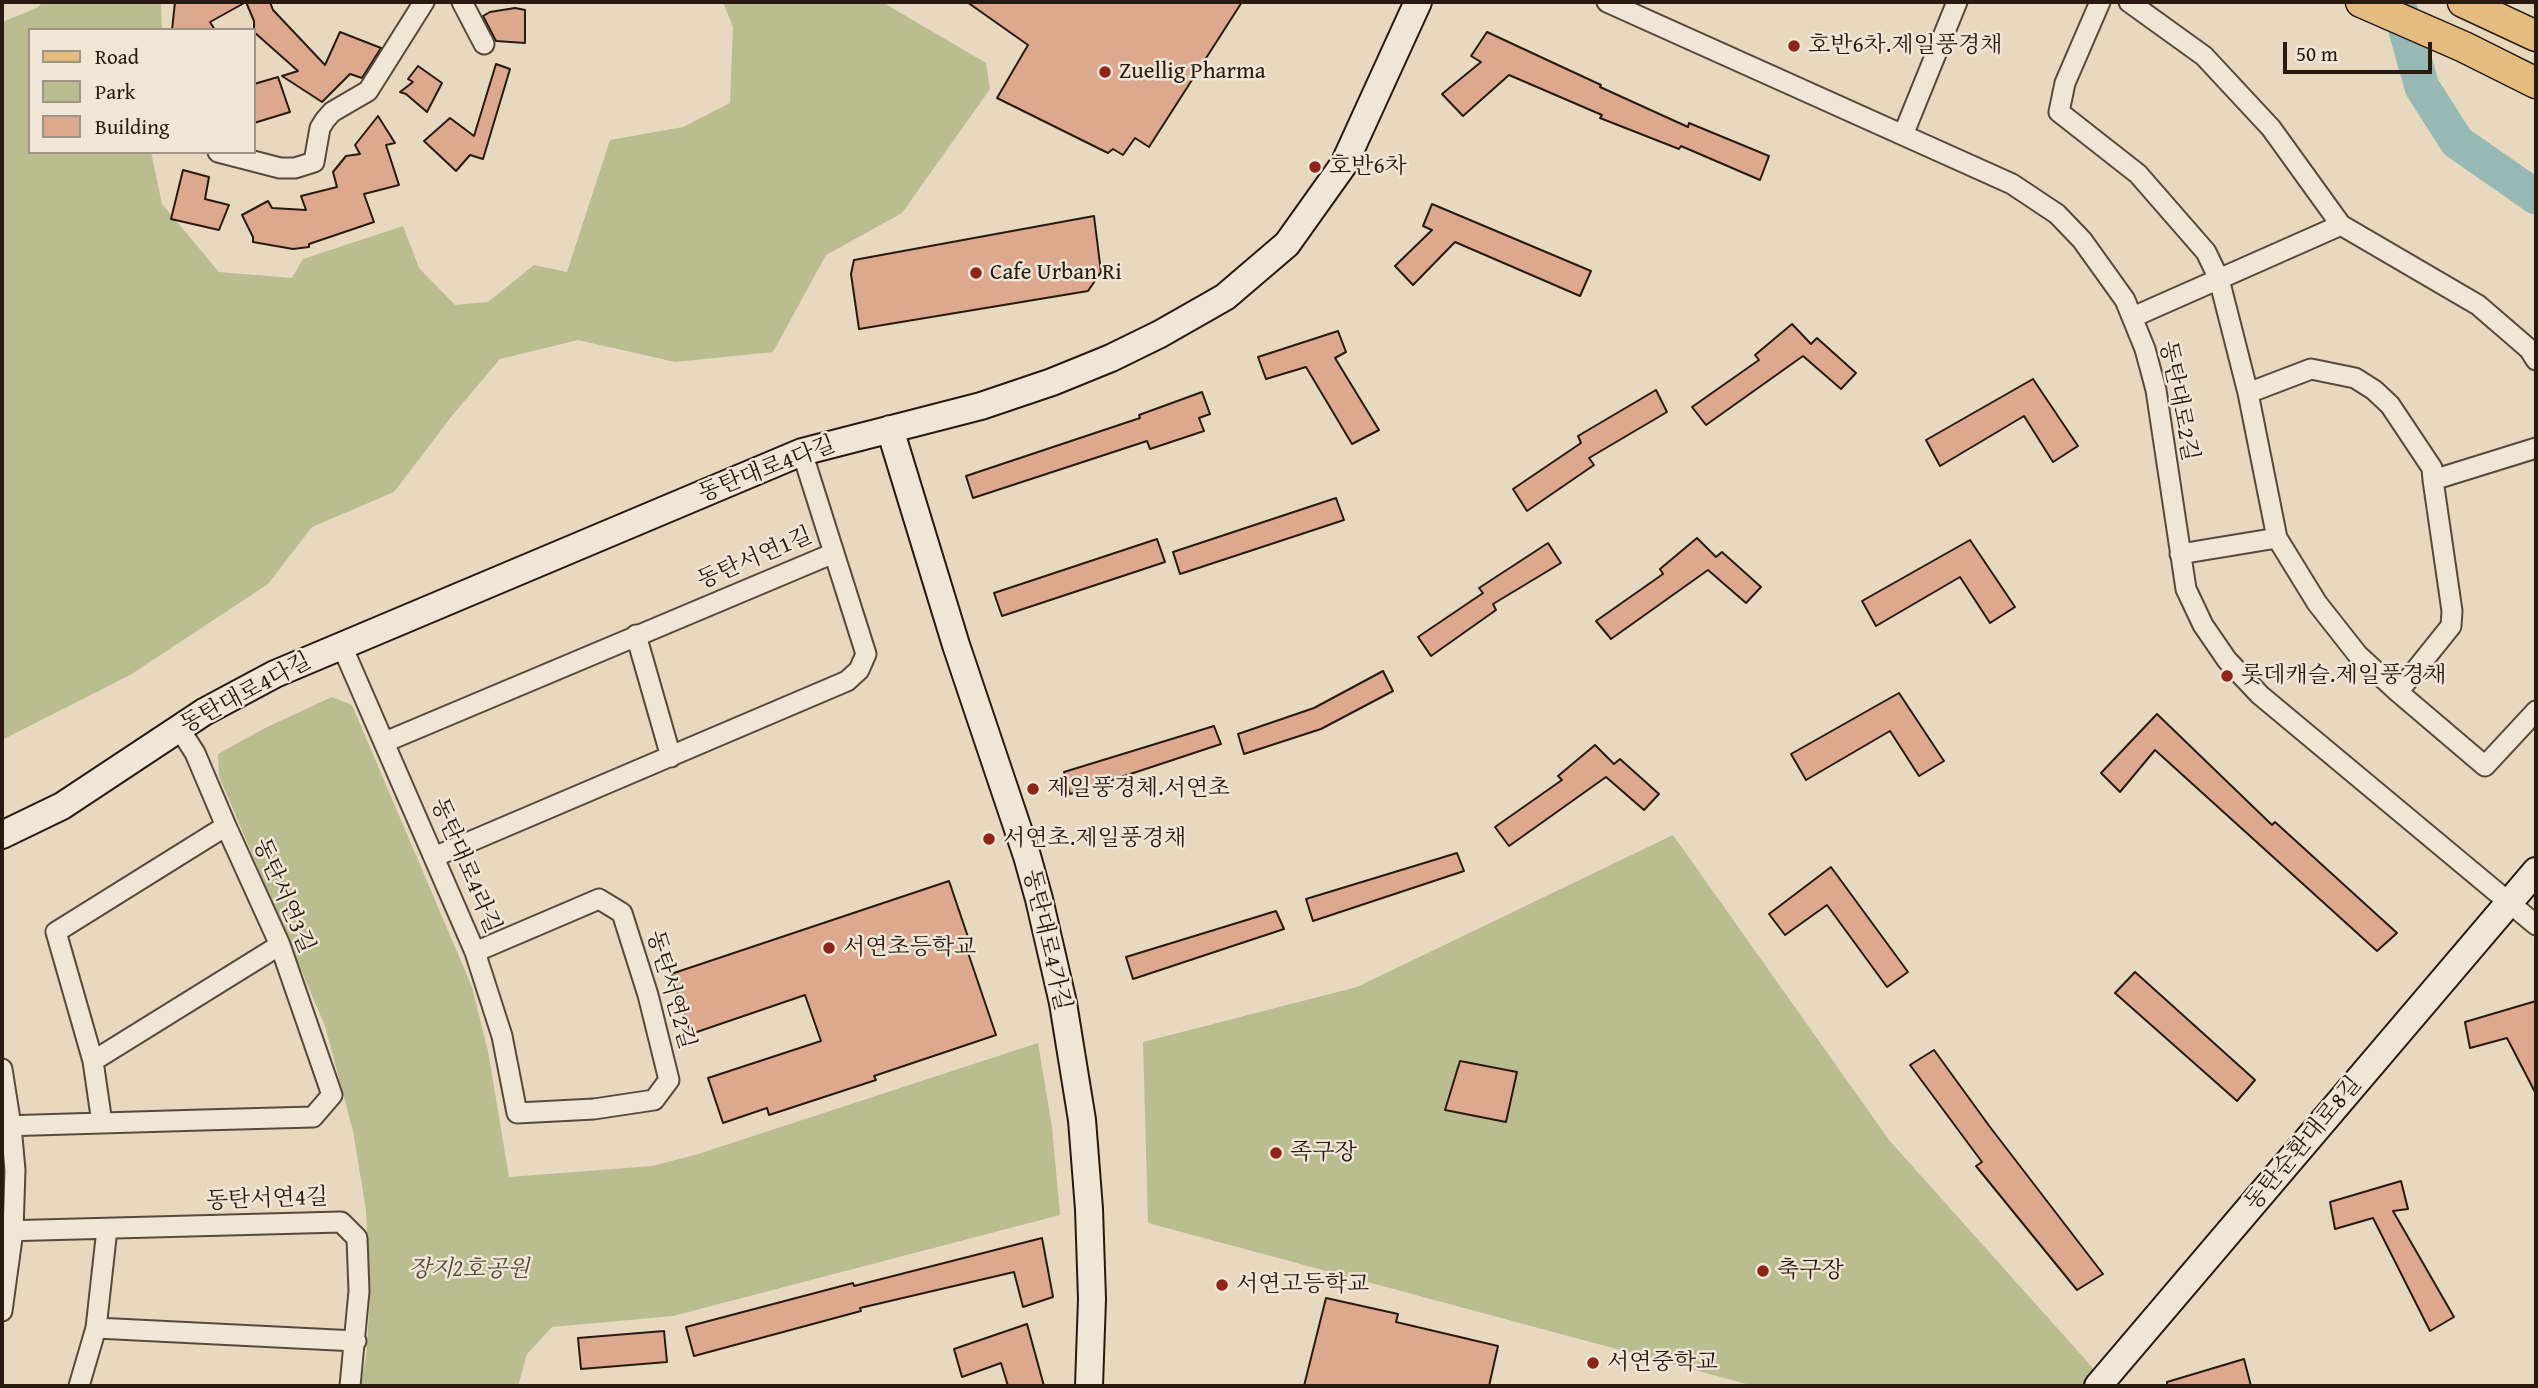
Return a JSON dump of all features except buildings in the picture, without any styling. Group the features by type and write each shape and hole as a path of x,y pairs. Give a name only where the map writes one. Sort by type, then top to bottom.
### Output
{"main road":[{"path":"2361,2 2536,82"},
{"path":"2468,4 2536,36"}],"street":[{"path":"226,154 279,168 295,168 314,162 320,128 325,120 332,112 368,91 424,2"},
{"path":"462,2 484,44"},
{"name":"동탄대로4다길","path":"2,835 62,806 179,728 275,674 802,452 981,406 1052,382 1160,334 1225,297 1287,244 1344,164 1418,2"},
{"name":"동탄대로2길","path":"1607,2 2011,184 2057,214 2082,240 2125,300 2145,349 2155,390 2186,589 2203,625 2227,660 2260,695 2536,925"},
{"path":"1903,135 1957,2"},
{"path":"2100,2 2065,83 2059,112 2138,174 2206,252 2219,279 2248,393 2277,538 2317,603 2358,655 2485,766 2536,711"},
{"path":"2129,2 2204,55 2272,128 2341,225 2479,305 2529,349 2536,360"},
{"path":"2133,317 2341,225"},
{"path":"2248,393 2312,369 2355,378 2374,390 2390,405 2432,468 2452,611 2451,626 2398,692"},
{"name":"동탄대로4가길","path":"890,429 952,632 1027,856 1063,1003 1082,1120 1089,1209 1092,1299 1088,1386"},
{"path":"2433,480 2536,447"},
{"path":"802,452 834,553"},
{"path":"2180,554 2277,538"},
{"name":"동탄서연1길","path":"385,742 834,553 866,654 859,670 847,681 434,857"},
{"path":"636,635 671,757"},
{"name":"동탄대로4라길","path":"342,646 475,952 502,1036 517,1113"},
{"path":"179,728 195,753 226,826"},
{"name":"동탄서연3길","path":"6,1126 313,1117 332,1095 279,945 226,826 56,932 93,1061 102,1123"},
{"name":"동탄순환대로8길","path":"2098,1386 2536,871"},
{"name":"동탄서연2길","path":"475,952 599,899 622,913 648,995 669,1080 654,1100 594,1109 517,1113"},
{"path":"93,1061 279,945"},
{"path":"2,1069 6,1126 15,1170 7,1231 2,1311"},
{"name":"동탄서연4길","path":"7,1231 341,1222 357,1238 359,1291 350,1386"},
{"path":"79,1386 96,1328 107,1229"},
{"path":"96,1328 356,1341"}],"green space":[{"path":"43,2 161,2 162,28 28,28 28,154 151,154 162,204 219,272 292,278 303,259 403,226 419,268 455,305 488,302 534,265 567,272 610,140 683,127 730,103 733,27 723,2 882,2 986,63 990,89 902,213 826,255 773,352 675,362 578,340 500,359 451,417 394,492 312,527 268,584 130,675 2,740 2,22 37,8"},
{"name":"장지2호공원","path":"332,697 352,705 472,987 488,1051 509,1177 652,1166 695,1155 1038,1043 1052,1127 1060,1215 673,1316 552,1327 527,1354 518,1386 360,1386 366,1358 370,1297 366,1210 353,1131 325,1026 219,776 218,754 265,728"},
{"path":"1673,835 1889,1140 2109,1386 1754,1386 1148,1223 1143,1042 1357,987"}],"waterway":[{"path":"2398,2 2422,87 2457,142 2536,197"}],"place":[{"name":"호반6차.제일풍경채","path":"1794,46"},
{"name":"Zuellig Pharma","path":"1105,72"},
{"name":"호반6차","path":"1315,167"},
{"name":"Cafe Urban Ri","path":"976,273"},
{"name":"롯데캐슬.제일풍경채","path":"2227,676"},
{"name":"제일풍경체.서연초","path":"1033,789"},
{"name":"서연초.제일풍경채","path":"989,839"},
{"name":"서연초등학교","path":"829,948"},
{"name":"족구장","path":"1276,1153"},
{"name":"축구장","path":"1763,1271"},
{"name":"서연고등학교","path":"1222,1285"},
{"name":"서연중학교","path":"1593,1363"}]}
